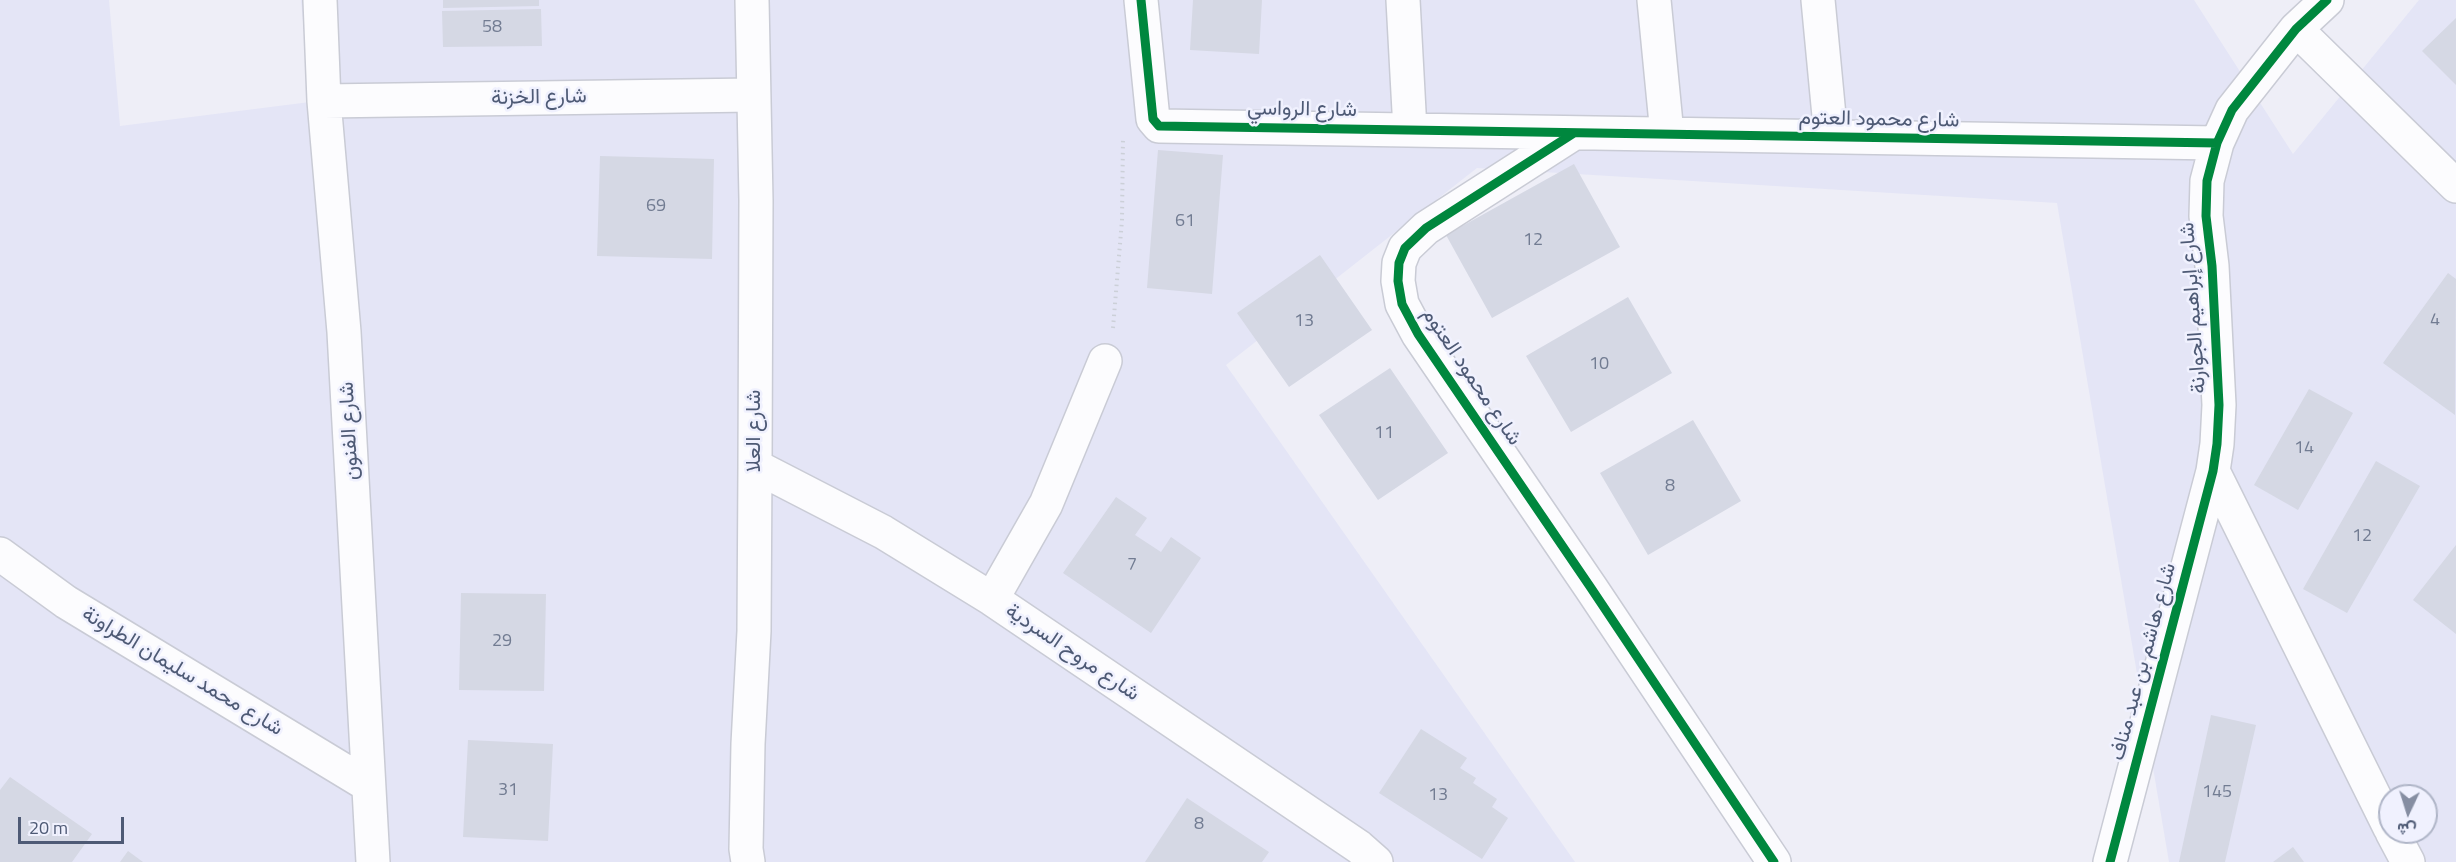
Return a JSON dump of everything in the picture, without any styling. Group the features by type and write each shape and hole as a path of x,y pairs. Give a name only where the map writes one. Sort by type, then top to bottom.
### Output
{"street":[{"name":"شارع الفنون","path":"320,0 324,101 344,332 374,862"},
{"name":"شارع العلا","path":"748,862 746,849 748,744 754,631 755,466 756,201 752,0"},
{"path":"1141,0 1153,119 1156,123"},
{"path":"1404,0 1410,130"},
{"path":"1654,0 1667,134"},
{"path":"1818,0 1831,137"},
{"name":"شارع إبراهيم الجوارنة","path":"2213,471 2218,405 2212,266 2206,216 2207,182 2217,143 2232,110 2296,29 2327,0"},
{"path":"2296,29 2456,186"},
{"name":"شارع الخزنة","path":"324,101 753,95"},
{"name":"شارع الرواسي","path":"1156,123 1159,126 1574,132"},
{"name":"شارع محمود العتوم","path":"1774,862 1585,578 1418,334 1402,304 1398,281 1399,263 1406,248 1426,228 1574,132 2217,143"},
{"path":"992,599 1046,504 1105,361"},
{"name":"شارع مروح السردية","path":"755,466 883,532 992,599 1359,847 1376,862"},
{"path":"2213,471 2378,804"},
{"name":"شارع هاشم بن عبد مناف","path":"2110,862 2213,471"},
{"name":"شارع محمد سليمان الطراونة","path":"0,554 66,602 368,784"},
{"path":"2398,844 2408,862"}],"path":[{"path":"1105,361 1114,325 1118,281 1123,135 1133,125 1156,123"}],"shaded area":[{"path":"0,0 109,0 120,126 310,102 301,0 2194,0 2293,154 2419,0 2456,0 2456,862 2169,862 2057,203 1477,168 1226,365 1575,862 0,862"}],"building":[{"path":"443,0 539,0 539,6 443,8"},
{"path":"1193,0 1262,0 1259,54 1190,50"},
{"path":"541,9 542,46 443,47 442,11"},
{"path":"2456,18 2456,85 2422,51"},
{"path":"1158,150 1223,155 1212,294 1147,288"},
{"path":"600,156 714,159 712,259 597,256"},
{"path":"1574,164 1620,247 1492,318 1446,235"},
{"path":"1320,255 1372,330 1289,387 1237,313"},
{"path":"2448,273 2456,279 2455,415 2383,363"},
{"path":"1628,297 1672,373 1571,432 1526,356"},
{"path":"1390,368 1448,453 1378,500 1319,415"},
{"path":"2309,389 2353,413 2298,510 2254,485"},
{"path":"1693,420 1741,501 1648,555 1600,473"},
{"path":"2376,461 2420,486 2347,613 2303,589"},
{"path":"1116,497 1147,518 1135,535 1161,552 1171,537 1201,558 1151,633 1063,573"},
{"path":"2456,545 2456,634 2413,600"},
{"path":"461,593 546,594 544,691 459,690"},
{"path":"2211,715 2256,725 2225,862 2179,862"},
{"path":"1421,729 1467,758 1460,768 1476,778 1473,783 1497,799 1492,807 1508,818 1482,859 1379,793"},
{"path":"468,740 553,744 548,841 463,837"},
{"path":"10,777 92,834 72,862 0,862 0,790"},
{"path":"1187,798 1269,852 1262,862 1145,862"},
{"path":"2293,847 2304,862 2273,862"},
{"path":"128,851 143,862 120,862"}],"cycle path":[{"path":"1141,0 1153,119 1159,126 2217,143"},
{"path":"2110,862 2213,471 2217,444 2219,405 2212,266 2206,216 2207,181 2217,143 2232,110 2296,29 2327,0"},
{"path":"1574,133 1426,228 1405,248 1399,263 1398,281 1402,304 1418,334 1774,862"}]}
